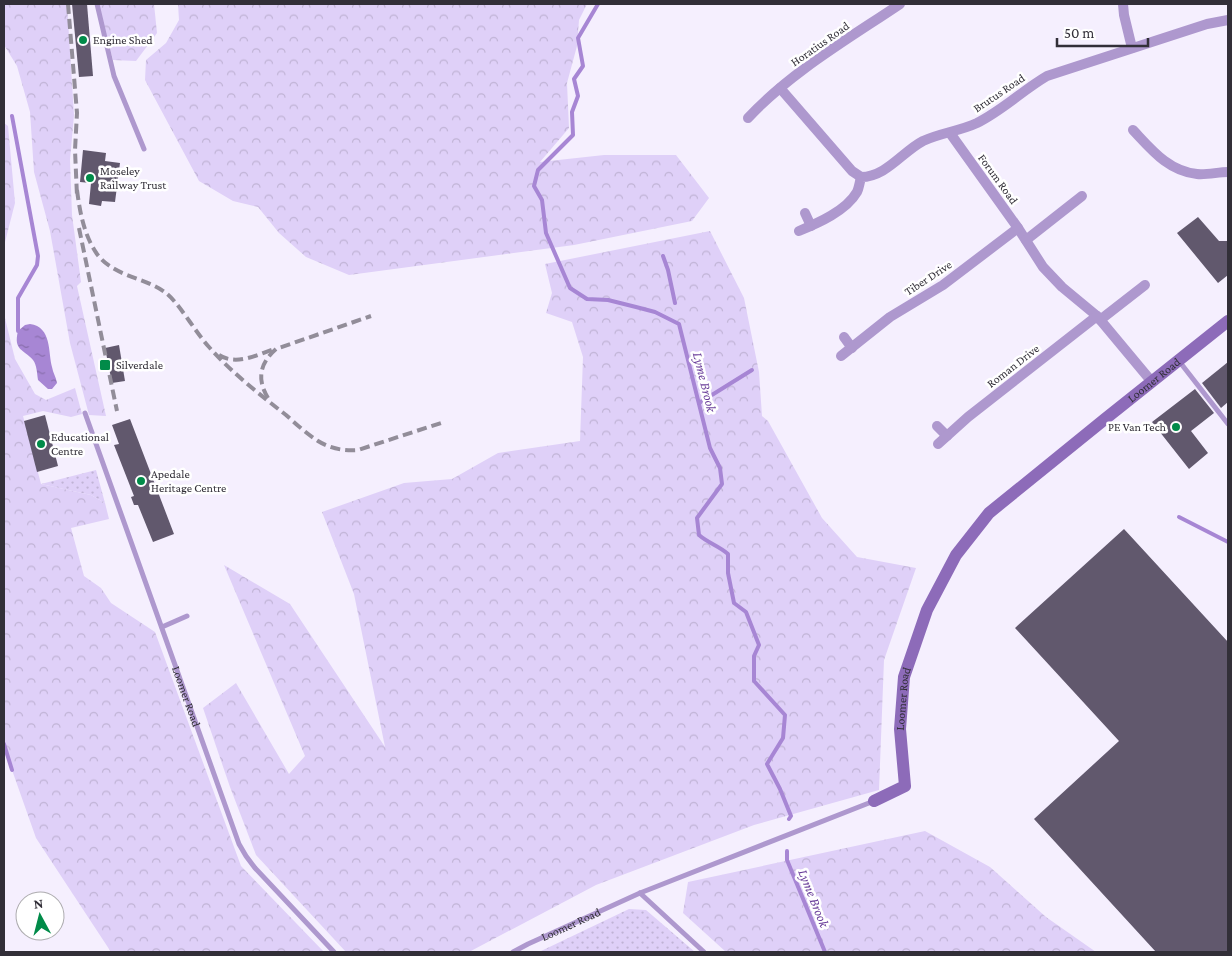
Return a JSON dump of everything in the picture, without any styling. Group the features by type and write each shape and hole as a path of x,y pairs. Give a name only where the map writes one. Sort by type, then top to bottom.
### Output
{"street":[{"name":"Horatius Road","path":"748,118 780,88 900,4"},
{"path":"1123,4 1132,48"},
{"name":"Brutus Road","path":"861,176 871,177 880,173 907,150 924,140 976,124 997,112 1029,86 1047,76 1207,24 1228,20"},
{"path":"780,88 852,171 861,176 857,191 848,202 836,212 799,231"},
{"path":"1133,130 1161,159 1178,169 1197,174 1228,172"},
{"name":"Forum Road","path":"950,133 1044,267 1062,287 1099,318 1152,382"},
{"path":"1026,240 1082,196"},
{"path":"804,213 811,226"},
{"name":"Tiber Drive","path":"842,356 890,317 943,285 1018,228"},
{"path":"1099,318 1145,285"},
{"name":"Roman Drive","path":"938,444 968,417 1099,318"},
{"name":"Loomer Road","path":"874,801 905,786 900,729 904,677 927,610 956,555 989,513 1228,321"},
{"path":"844,337 852,348"},
{"path":"938,426 947,436"}],"lane":[{"path":"97,4 114,76 144,149"},
{"path":"1179,361 1228,424"},
{"name":"Loomer Road","path":"85,413 239,844 255,868 334,952"},
{"path":"162,626 187,616"},
{"name":"Loomer Road","path":"513,952 640,893 874,801"},
{"path":"640,893 704,952"}],"green space":[{"path":"4,4 67,4 74,115 70,160 72,215 81,282 77,286 106,416 89,415 70,343 50,231 34,172 30,112 17,66 4,45"},
{"path":"98,4 154,4 157,33 136,61 113,60"},
{"path":"178,4 587,4 579,20 577,46 567,83 569,128 540,162 604,155 676,155 709,198 692,221 574,245 349,275 306,257 279,233 258,207 233,201 199,181 145,80 146,60 166,43 179,20"},
{"path":"4,123 8,126 15,203 4,246"},
{"path":"710,231 744,298 759,372 762,416 768,421 822,518 857,557 916,568 884,660 879,790 754,825 596,885 469,952 346,952 256,855 203,708 236,683 289,774 305,756 224,565 290,604 385,747 354,594 322,512 404,483 452,479 498,453 580,441 583,357 572,322 546,313 552,293 545,264"},
{"path":"4,314 15,359 35,394 46,400 75,388 82,414 71,417 43,411 23,416 41,484 91,495 105,503 109,519 71,528 84,576 101,588 111,603 155,632 241,866 324,952 111,952 36,838 4,752"},
{"path":"96,470 105,503 91,495 41,484"},
{"path":"925,831 990,867 1046,917 1096,952 726,952 683,913 688,882"},
{"path":"629,909 646,910 695,952 539,952"}],"water":[{"path":"25,325 37,326 46,335 52,369 57,383 52,389 48,389 38,380 34,362 18,346 18,331"}],"building":[{"name":"Engine Shed","path":"72,4 87,4 93,76 79,77"},
{"name":"Moseley Railway Trust","path":"83,150 106,153 105,161 120,163 115,202 102,201 101,206 89,204 91,183 80,182"},
{"path":"1198,217 1219,241 1228,241 1228,275 1218,283 1177,233"},
{"name":"Silverdale","path":"119,345 125,381 112,383 105,348"},
{"path":"1228,362 1228,402 1221,408 1202,383"},
{"name":"PE Van Tech","path":"1195,389 1214,413 1191,431 1208,453 1189,469 1152,422"},
{"name":"Educational Centre","path":"45,415 58,466 37,472 24,421"},
{"name":"Apedale Heritage Centre","path":"130,419 174,534 153,542 138,505 134,505 131,497 134,496 114,445 119,444 112,425"},
{"path":"1124,529 1228,642 1228,952 1156,952 1034,819 1119,741 1015,628"}],"waterway":[{"name":"Lyme Brook","path":"598,4 578,38 583,66 574,79 578,96 572,112 573,135 538,170 534,186 542,200 546,233 570,288 587,299 608,300 655,312 679,324 710,448 720,468 722,484 697,518 699,535 728,554 728,573 734,603 746,612 759,645 754,656 754,681 785,715 783,738 767,764 791,816 789,819"},
{"path":"12,116 38,256 37,265 18,298 18,331"},
{"path":"663,256 675,303"},
{"path":"699,403 752,370"},
{"path":"1179,517 1228,542"},
{"path":"4,744 12,770"},
{"name":"Lyme Brook","path":"787,851 787,860 825,952"}],"railway":[{"path":"68,4 77,113 75,150 77,196"},
{"path":"77,190 86,231 97,254 104,262 112,268 149,283 166,293 204,341 227,365 318,441 338,449 358,450 441,423"},
{"path":"79,228 117,411"},
{"path":"268,398 262,385 261,372 266,360 276,349 371,316"},
{"path":"219,355 232,360 239,360 274,349"}],"place":[{"name":"Engine Shed","path":"83,40"},
{"name":"Moseley Railway Trust","path":"90,178"},
{"name":"Silverdale","path":"105,365"},
{"name":"PE Van Tech","path":"1176,427"},
{"name":"Educational Centre","path":"41,444"},
{"name":"Apedale Heritage Centre","path":"141,481"}]}
